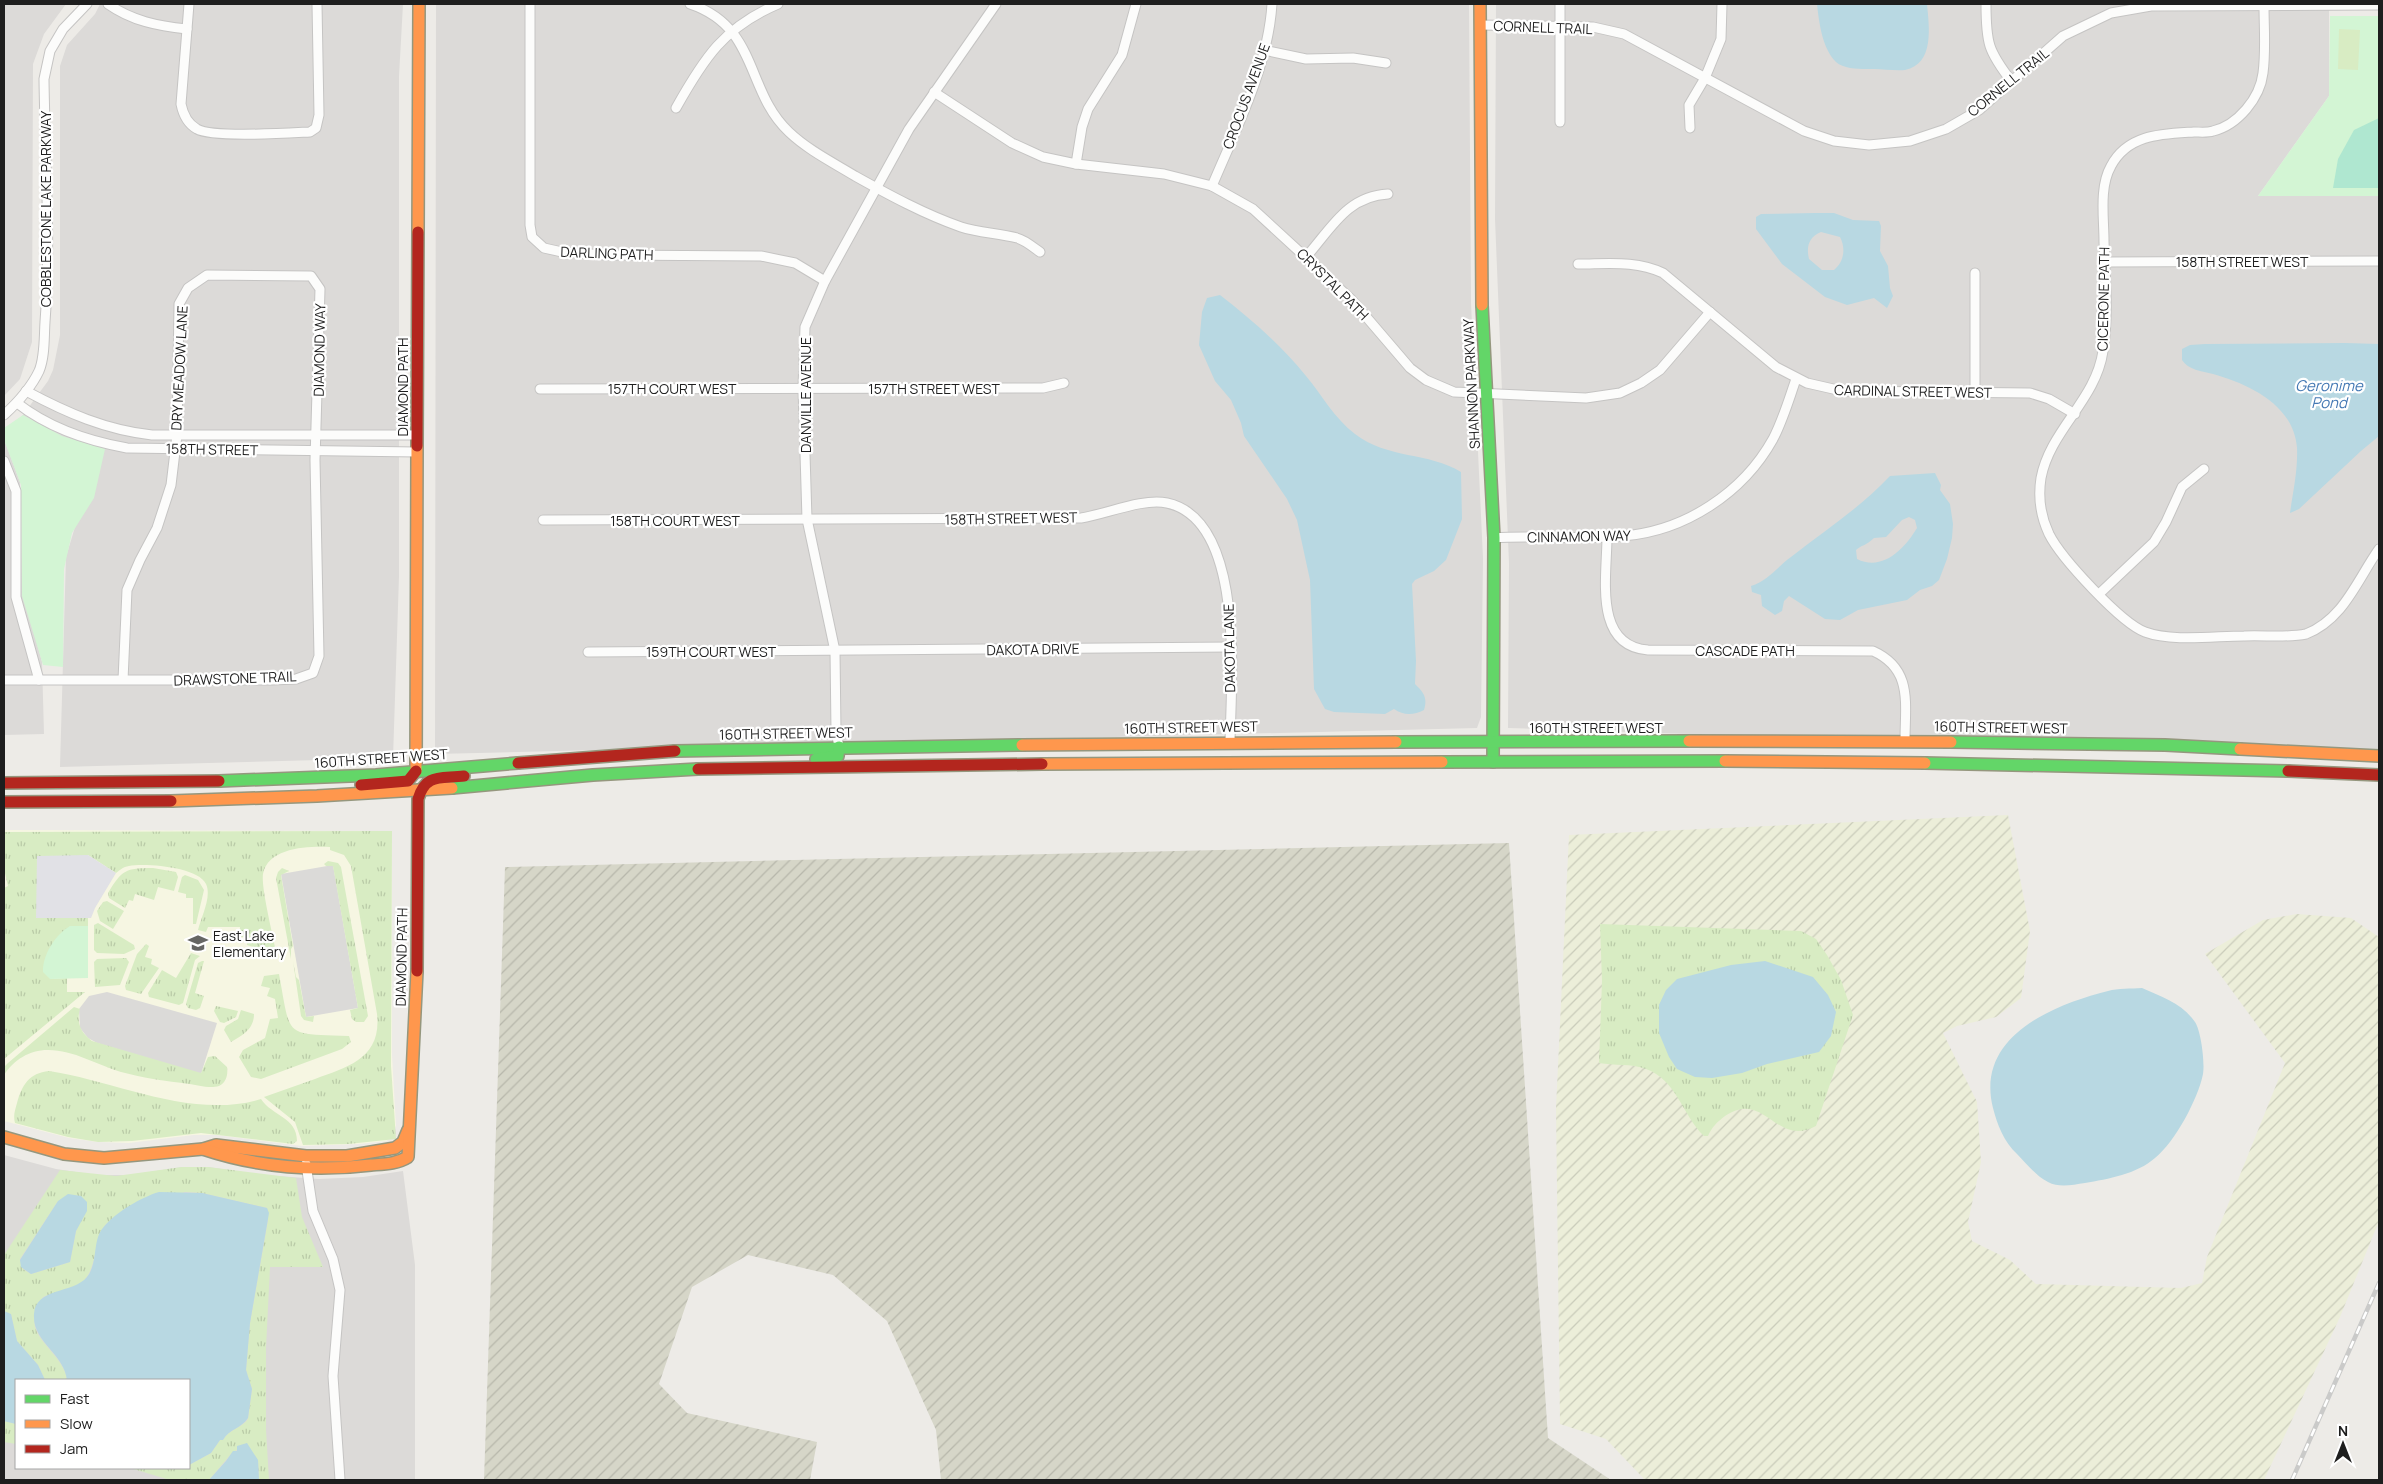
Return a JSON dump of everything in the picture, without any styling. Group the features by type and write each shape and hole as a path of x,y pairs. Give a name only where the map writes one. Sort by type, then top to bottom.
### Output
{"main road":[{"name":"DIAMOND PATH","path":"416,771 419,4"},
{"name":"SHANNON PARKWAY","path":"1480,4 1480,272 1494,538 1494,742 1492,762"},
{"name":"160TH STREET WEST","path":"4,783 208,782 416,771 694,749 1230,742 1905,741 2164,745 2379,756"},
{"path":"692,770 723,761 834,758 839,754 839,747"},
{"path":"421,790 428,780 554,767 580,758"},
{"path":"4,802 268,799 692,770 1492,762 1998,763 2182,766 2379,775"},
{"path":"268,799 299,789 408,781 416,771"},
{"name":"DIAMOND PATH","path":"306,1162 395,1148 403,1142 409,1125 417,974 417,809 421,790"},
{"path":"4,1137 64,1154 104,1158 130,1158 224,1146 306,1162"}],"street":[{"name":"COBBLESTONE LAKE PARKWAY","path":"4,415 17,403 40,370 47,293 44,79 50,51 63,29 87,4"},
{"path":"108,4 128,16 146,23 187,29"},
{"path":"189,4 181,104 186,120 196,129 213,133 310,132 316,128 319,115 317,4"},
{"name":"DARLING PATH","path":"530,4 530,225 532,237 544,248 562,252 605,255 761,256 795,264 825,281"},
{"path":"690,4 706,9 732,30 744,49 770,107 787,130 811,151 876,188 947,222 977,232 1019,238 1040,252"},
{"path":"676,108 700,66 732,30 754,14 778,4"},
{"name":"DANVILLE AVENUE","path":"839,747 836,731 835,651 807,519 803,388 805,328 825,281 909,129 996,4"},
{"path":"1076,164 1082,127 1088,109 1122,55 1136,4"},
{"name":"CROCUS AVENUE","path":"1212,186 1250,94 1264,50 1272,4"},
{"path":"1560,4 1560,122"},
{"path":"1690,128 1689,105 1705,78 1721,39 1722,4"},
{"path":"1986,4 1986,34 1994,59 2012,82"},
{"name":"CORNELL TRAIL","path":"1480,25 1593,27 1624,34 1804,131 1834,141 1869,145 1910,140 1946,129 1979,110 2063,36 2111,13 2151,6 2379,6"},
{"name":"CICERONE PATH","path":"2264,6 2263,73 2257,93 2247,108 2232,122 2213,131 2154,135 2130,144 2118,155 2109,168 2103,198 2105,262 2103,352 2096,378 2053,446 2046,461 2040,482 2044,521 2054,542 2099,594 2132,626 2156,635 2299,635 2320,628 2331,620 2379,549"},
{"path":"1264,50 1306,59 1352,58 1386,63"},
{"name":"CRYSTAL PATH","path":"934,92 1028,151 1043,157 1076,164 1164,174 1212,186 1253,209 1351,299 1402,360 1418,375 1435,385 1454,392 1586,398 1620,393 1641,383 1660,370 1710,312"},
{"path":"1306,257 1353,204 1368,196 1388,194"},
{"name":"158TH STREET WEST","path":"2105,262 2379,261"},
{"name":"CARDINAL STREET WEST","path":"1578,264 1633,263 1652,267 1669,276 1776,367 1796,379 1818,387 1842,391 1975,392 2040,395 2075,414"},
{"path":"1975,273 1975,392"},
{"name":"DIAMOND WAY","path":"188,288 207,274 311,276 320,289 318,435"},
{"name":"DRY MEADOW LANE","path":"123,680 127,590 157,528 171,485 176,435 179,304 188,288"},
{"name":"CINNAMON WAY","path":"1494,538 1607,537 1636,534 1675,524 1710,506 1732,490 1759,461 1773,438 1796,379"},
{"name":"157TH STREET WEST","path":"803,388 1043,388 1064,383"},
{"name":"157TH COURT WEST","path":"540,389 803,388"},
{"name":"158TH STREET","path":"26,391 63,411 94,423 130,432 176,435 417,435"},
{"name":"158TH STREET","path":"17,403 56,427 88,439 127,448 417,452"},
{"name":"DRAWSTONE TRAIL","path":"4,680 280,680 296,679 313,673 319,656 316,450 318,435"},
{"path":"4,461 16,491 16,597 38,680"},
{"path":"2099,594 2154,542 2166,522 2182,487 2204,469"},
{"name":"158TH STREET WEST","path":"807,519 1081,518 1101,515 1150,502 1159,502 1185,510 1203,530"},
{"name":"158TH COURT WEST","path":"543,520 807,519"},
{"name":"DAKOTA LANE","path":"1203,530 1220,566 1227,591 1232,647 1230,742"},
{"name":"CASCADE PATH","path":"1607,537 1608,617 1614,632 1625,643 1648,650 1873,651 1892,662 1903,681 1905,741"},
{"name":"DAKOTA DRIVE","path":"835,651 1232,647"},
{"name":"159TH COURT WEST","path":"588,652 835,651"},
{"path":"306,1162 313,1211 333,1259 340,1290 333,1376 340,1480"}],"shaded area":[{"path":"4,4 66,4 44,34 33,64 32,342 20,379 4,396"},
{"path":"100,4 403,4 399,76 399,576 393,758 60,767 66,557 75,527 20,419 48,381 53,370 60,335 60,66 67,45 95,14"},
{"path":"436,4 1469,4 1471,303 1483,558 1481,717 1477,728 435,754"},
{"path":"1496,4 2369,4 2329,6 2329,96 2258,196 2379,196 2379,757 1508,728 1509,563 1495,219"},
{"path":"4,439 20,482 22,587 42,662 44,734 4,735"},
{"path":"2008,815 2030,931 2021,998 1996,1017 1957,1026 1943,1033 1977,1102 1981,1162 1968,1222 1972,1241 2010,1260 2036,1284 2181,1288 2202,1283 2207,1257 2285,1063 2205,954 2263,920 2297,914 2351,918 2379,937 2379,1221 2340,1317 2264,1480 1645,1480 1606,1439 1560,1424 1556,1108 1569,835"},
{"name":"East Lake Elementary","path":"4,830 392,831 392,1055 396,1126 387,1141 302,1146 217,1135 194,1135 129,1143 98,1142 69,1138 4,1121"},
{"path":"1509,843 1548,1438 1611,1480 941,1480 936,1430 887,1321 833,1275 748,1255 692,1287 659,1384 687,1413 817,1442 810,1480 484,1480 505,867"},
{"path":"88,855 116,873 91,918 36,918 37,856"},
{"path":"333,865 358,1008 306,1017 281,874"},
{"path":"107,992 217,1023 201,1074 97,1043 88,1038 80,1028 79,1009 89,996"},
{"path":"4,1155 56,1169 96,1175 130,1175 182,1167 208,1167 263,1175 319,1179 363,1177 403,1171 415,1265 415,1480 4,1480"}],"green space":[{"path":"2330,16 2379,16 2379,196 2258,196 2329,96"},
{"path":"2339,29 2360,30 2358,70 2338,69"},
{"path":"2379,118 2379,188 2333,188 2338,159 2354,130"},
{"path":"23,415 62,436 105,449 94,498 72,533 64,569 63,667 43,665 22,596 21,485 4,440 4,428"},
{"path":"392,831 391,1066 396,1139 348,1144 303,1145 295,1122 264,1097 350,1065 368,1051 374,1041 377,1029 377,1014 351,866 344,855 330,850 330,847 290,850 273,858 266,865 263,880 275,947 260,949 247,945 247,937 240,937 240,927 208,927 206,932 198,930 208,895 206,884 201,878 183,870 147,865 127,866 116,873 88,855 36,918 88,918 88,926 70,926 50,979 67,978 67,992 85,992 4,1059 4,888 8,886 4,869 4,832"},
{"path":"328,861 338,863 341,867 368,1016 364,1022 356,1022 352,1019 350,1010 358,1008 333,866 326,866 324,864"},
{"path":"153,868 176,872 178,877 174,891 158,887 154,900 135,894 133,901 129,900 125,908 109,898 108,893 117,879 125,872"},
{"path":"282,868 289,871 281,875 293,946 291,949 291,959 276,878"},
{"path":"185,875 198,880 204,890 196,924 193,924 193,898 186,898 186,894 178,892 182,877"},
{"path":"107,901 124,911 113,929 100,921 97,911 103,902"},
{"path":"98,923 134,945 135,949 124,954 97,953 94,950 94,925"},
{"path":"1600,924 1801,931 1816,939 1841,980 1853,1015 1816,1126 1802,1131 1790,1130 1761,1113 1750,1109 1739,1110 1725,1116 1715,1125 1708,1136 1704,1136 1696,1128 1672,1089 1656,1074 1634,1066 1599,1063 1602,981"},
{"path":"70,926 88,926 88,978 50,979 43,972 47,952 60,934"},
{"path":"146,944 149,946 145,957 152,959 151,964 159,968 141,994 126,990 125,986 137,954"},
{"path":"191,953 200,956 195,960 183,1003 179,1005 149,997 148,993 162,970 176,978"},
{"path":"126,958 129,962 120,985 95,987 94,962 97,959"},
{"path":"204,961 195,993 204,996 200,1008 196,1010 188,1008 186,1004 198,963"},
{"path":"293,961 296,977 299,980 306,1017 314,1016 313,1022 304,1020 301,1016"},
{"path":"279,974 289,1021 294,1028 301,1032 312,1034 349,1036 351,1042 342,1049 261,1079 251,1077 239,1057 243,1050 265,1038 270,1019 278,1018 275,999 267,996 270,988 261,986 264,976"},
{"path":"216,1006 238,1011 236,1017 224,1023 220,1022 214,1011"},
{"path":"74,1007 80,1009 80,1027 92,1041 201,1073 208,1057 215,1056 227,1067 225,1080 219,1086 212,1087 155,1079 121,1072 67,1052 48,1050 28,1054 17,1060 4,1075 4,1067 8,1063"},
{"path":"241,1010 254,1014 254,1019 247,1031 231,1042 224,1030 226,1026 238,1019"},
{"path":"49,1071 181,1102 208,1105 235,1104 261,1099 289,1122 296,1133 297,1141 293,1144 201,1133 132,1141 98,1142 68,1137 15,1123 15,1111 24,1085 36,1074"},
{"path":"182,1167 208,1167 296,1178 302,1217 323,1267 270,1267 266,1348 266,1430 269,1480 259,1480 258,1460 238,1449 231,1454 209,1480 170,1480 133,1469 190,1469 190,1464 211,1453 220,1440 223,1440 229,1433 248,1419 252,1389 246,1370 250,1323 268,1220 267,1208 202,1193 185,1192 106,1224 87,1276 73,1288 43,1297 38,1308 35,1326 42,1341 60,1363 67,1379 45,1379 38,1365 17,1341 11,1314 4,1311 4,1255 60,1170 116,1176","holes":["58,1201 82,1218 76,1231 70,1262 31,1274 23,1269 20,1259"]},
{"path":"4,1421 15,1424 15,1444 4,1442"}],"water":[{"path":"1817,4 1927,4 1929,33 1926,52 1915,66 1905,70 1854,68 1840,65 1827,50 1820,27"},
{"path":"1834,213 1853,220 1879,221 1881,226 1880,251 1888,266 1890,288 1893,296 1887,308 1874,298 1847,305 1825,297 1782,264 1756,229 1756,217 1761,214","holes":["1821,232 1840,237 1843,255 1840,263 1834,270 1822,270 1809,259 1809,242 1814,236"]},
{"path":"1220,295 1276,343 1306,376 1334,414 1355,434 1381,448 1435,461 1461,472 1462,519 1446,560 1434,571 1415,580 1412,584 1416,661 1415,684 1424,695 1424,710 1409,714 1394,709 1385,714 1334,712 1325,709 1314,689 1310,580 1297,520 1287,499 1244,436 1241,423 1231,400 1215,381 1199,345 1202,312 1207,298"},
{"name":"Geronime Pond","path":"2205,344 2379,344 2379,436 2299,509 2290,513 2296,473 2297,448 2294,433 2288,420 2279,408 2255,390 2227,378 2188,366 2182,360 2182,349 2190,345"},
{"path":"1935,473 1941,485 1940,490 1950,504 1953,524 1952,538 1939,580 1932,586 1920,590 1907,600 1858,610 1840,620 1825,619 1789,596 1784,601 1782,611 1775,615 1762,606 1761,595 1752,592 1751,586 1767,577 1854,509 1890,476","holes":["1909,517 1915,520 1917,528 1912,536 1892,556 1876,562 1857,559 1856,550 1858,548 1869,543 1874,538 1886,537 1902,520"]},
{"path":"1765,961 1813,977 1828,995 1836,1012 1831,1036 1819,1052 1767,1064 1742,1073 1712,1078 1695,1077 1677,1069 1669,1057 1659,1033 1659,1005 1666,990 1677,979 1731,965"},
{"path":"2142,988 2178,1005 2190,1015 2197,1026 2202,1047 2203,1074 2191,1107 2170,1142 2148,1164 2113,1178 2075,1185 2052,1184 2035,1173 2012,1149 1999,1126 1993,1108 1990,1083 1995,1062 2007,1043 2023,1028 2042,1015 2086,997 2108,991"},
{"path":"159,1192 202,1193 267,1208 269,1213 250,1323 246,1370 252,1389 248,1418 223,1440 220,1440 211,1453 190,1464 190,1379 67,1379 60,1362 43,1340 35,1324 34,1314 36,1305 41,1299 81,1282 90,1273 98,1237 108,1223 133,1203"},
{"path":"68,1194 81,1196 87,1202 87,1211 76,1231 70,1262 31,1274 21,1267 20,1260 58,1201"},
{"path":"4,1311 11,1314 17,1341 38,1365 45,1379 15,1379 15,1424 4,1421"},
{"path":"247,1443 258,1460 259,1480 209,1480 233,1451 237,1451 237,1446"}],"railway":[{"path":"2292,1480 2379,1283"}],"traffic: fast":[{"path":"1482,305 1494,538 1493,762"},
{"path":"1396,742 1689,741"},
{"path":"1951,742 2165,745 2240,749"},
{"path":"675,751 1022,745"},
{"path":"816,759 838,756 839,747"},
{"path":"1442,762 1725,761"},
{"path":"219,781 376,775 518,763"},
{"path":"1925,763 2288,771"},
{"path":"452,788 593,775 698,769"}],"traffic: slow":[{"path":"418,232 419,4"},
{"path":"1480,4 1482,305"},
{"path":"416,771 417,446"},
{"path":"1689,741 1951,742"},
{"path":"1022,745 1396,742"},
{"path":"2240,749 2379,756"},
{"path":"1725,761 1925,763"},
{"path":"1042,764 1442,762"},
{"path":"171,801 317,796 452,788"},
{"path":"203,1149 265,1164 307,1168 385,1164 408,1157 417,971"},
{"path":"4,1137 64,1154 104,1158 203,1149 216,1145 306,1156 347,1156 395,1148 403,1142 408,1130"}],"traffic: jam":[{"path":"417,446 418,232"},
{"path":"518,763 675,751"},
{"path":"698,769 1042,764"},
{"path":"361,785 408,781 416,771"},
{"path":"2288,771 2379,775"},
{"path":"417,971 418,799 421,791 430,781 464,776"},
{"path":"4,783 219,781"},
{"path":"4,802 171,801"}],"place":[{"name":"East Lake Elementary","path":"198,943"}]}
